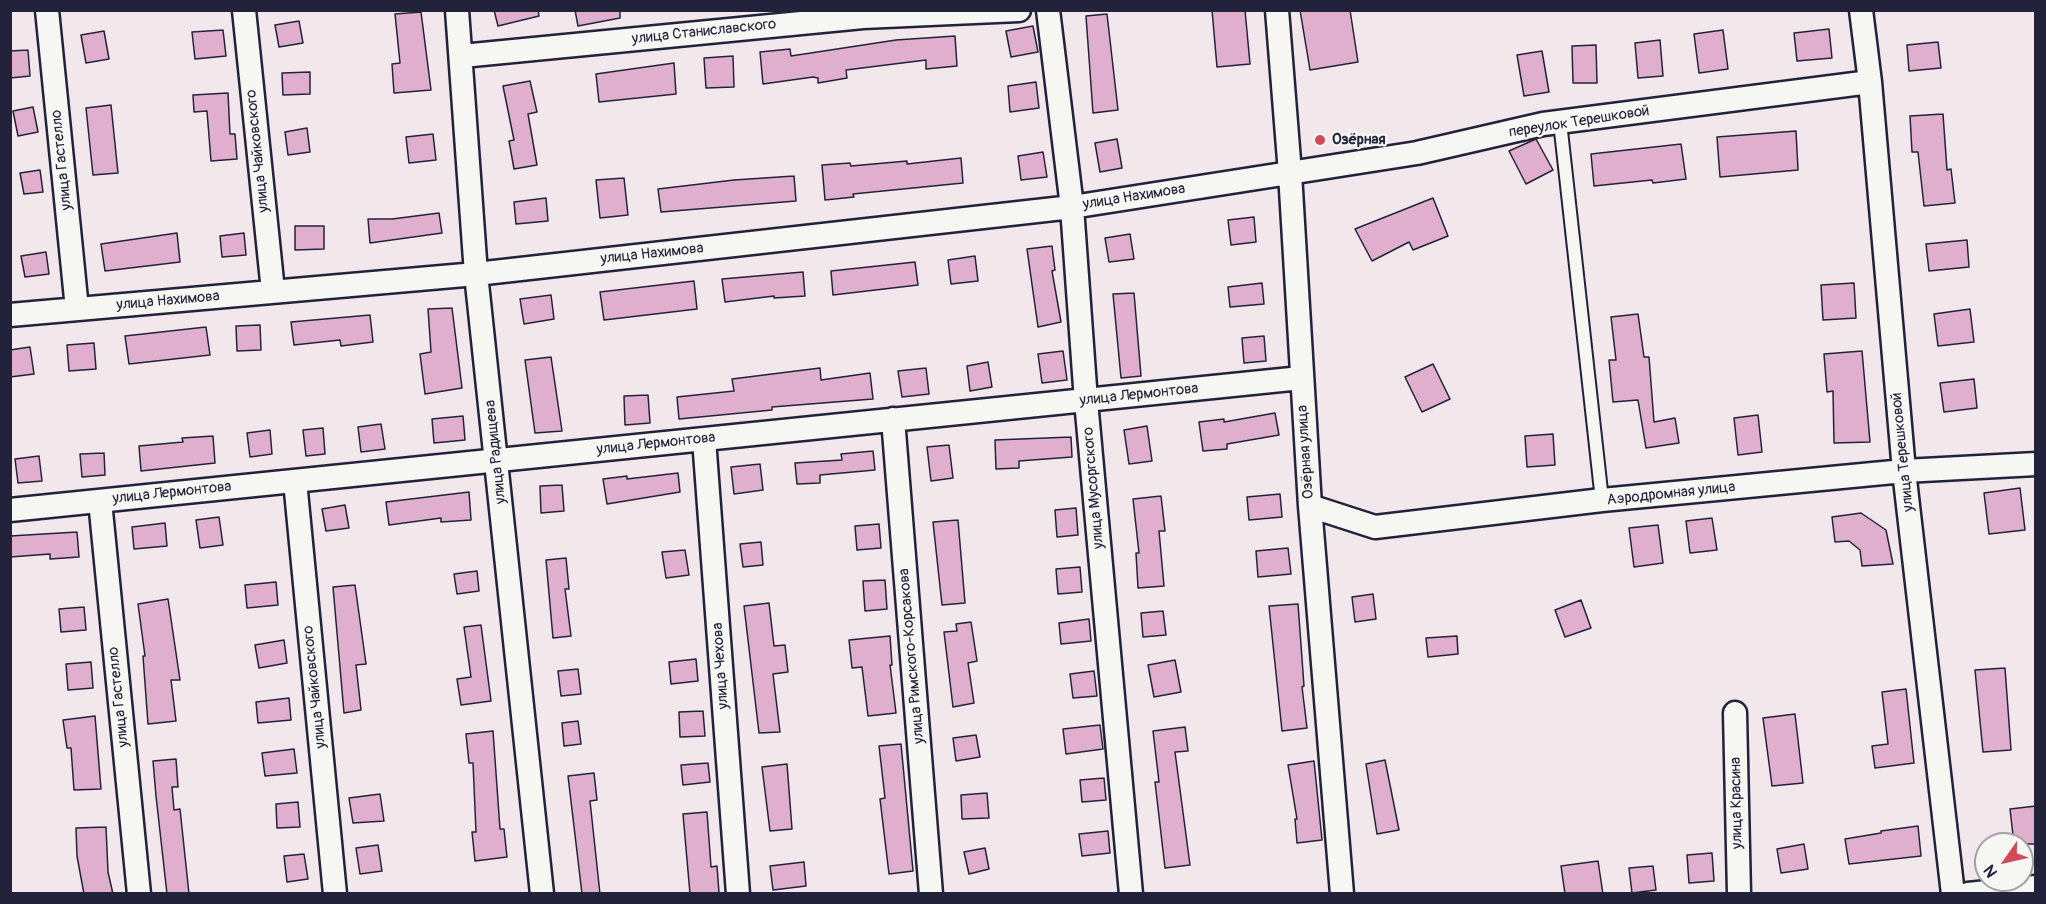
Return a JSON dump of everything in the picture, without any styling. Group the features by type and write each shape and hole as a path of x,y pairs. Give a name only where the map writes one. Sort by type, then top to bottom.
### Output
{"street":[{"name":"улица Гастелло","path":"47,10 76,309"},
{"name":"улица Чайковского","path":"244,10 273,291"},
{"name":"улица Радищева","path":"456,10 462,56 476,274 542,894"},
{"name":"улица Станиславского","path":"462,56 862,17 1019,10"},
{"name":"улица Мусоргского","path":"1048,10 1072,207 1086,401 1131,894"},
{"name":"Озёрная улица","path":"1277,10 1290,173 1310,506 1342,894"},
{"name":"улица Терешковой","path":"1861,10 1870,82 1904,471 1953,894"},
{"name":"переулок Терешковой","path":"1290,173 1417,153 1560,122 1870,82"},
{"name":"улица Нахимова","path":"10,315 476,274 1072,207 1290,173"},
{"name":"улица Лермонтова","path":"10,510 1301,378"},
{"name":"улица Римского-Корсакова","path":"893,419 931,894"},
{"name":"улица Чехова","path":"704,439 738,894"},
{"name":"Аэродромная улица","path":"1310,506 1375,527 1602,500 1904,471 2036,464"},
{"name":"улица Чайковского","path":"295,481 336,894"},
{"name":"улица Гастелло","path":"100,501 139,894"},
{"name":"улица Красина","path":"1735,713 1739,894"},
{"path":"1968,894 2036,887"}],"lane":[{"path":"1560,122 1602,500"}],"building":[{"path":"494,10 538,10 539,16 498,26"},
{"path":"575,10 620,10 620,18 578,26"},
{"path":"1212,10 1245,10 1250,64 1217,67"},
{"path":"1300,10 1350,10 1358,62 1310,70"},
{"path":"421,12 431,90 394,93 392,64 400,63 395,14"},
{"path":"1107,14 1118,110 1093,113 1086,16"},
{"path":"299,21 303,43 279,47 275,25"},
{"path":"1033,26 1038,52 1011,57 1006,31"},
{"path":"1829,29 1832,58 1797,61 1794,33"},
{"path":"223,30 226,56 195,59 192,32"},
{"path":"1723,30 1728,69 1699,73 1694,34"},
{"path":"104,31 109,59 86,63 81,35"},
{"path":"955,36 957,66 926,69 926,60 846,70 847,78 818,83 818,78 813,77 763,84 760,52 790,49 791,56 896,40"},
{"path":"1660,40 1663,76 1638,78 1635,43"},
{"path":"1938,42 1941,68 1909,71 1907,45"},
{"path":"1596,45 1597,83 1573,83 1572,46"},
{"path":"28,50 30,76 10,78 10,51"},
{"path":"1542,51 1549,92 1524,96 1517,55"},
{"path":"733,56 734,87 706,88 704,58"},
{"path":"674,63 676,94 599,102 596,74"},
{"path":"310,72 310,94 283,95 282,73"},
{"path":"530,81 537,112 528,114 537,165 514,169 509,141 514,140 503,86"},
{"path":"1036,82 1039,108 1010,112 1008,86"},
{"path":"228,93 230,134 235,134 237,159 211,161 207,111 194,112 193,95"},
{"path":"111,105 118,173 93,175 86,108"},
{"path":"33,107 38,132 18,136 13,111"},
{"path":"1943,114 1947,170 1951,169 1955,203 1924,206 1918,152 1912,152 1910,116"},
{"path":"307,128 310,152 288,155 285,132"},
{"path":"1796,131 1798,170 1720,177 1717,137"},
{"path":"433,134 436,160 409,163 406,137"},
{"path":"1117,139 1122,168 1100,172 1095,143"},
{"path":"1536,139 1553,170 1526,184 1509,151"},
{"path":"1681,144 1686,179 1594,186 1591,154"},
{"path":"1043,152 1047,177 1021,180 1018,156"},
{"path":"961,158 963,183 853,194 854,197 825,200 822,165 850,163 851,166 907,161 907,164"},
{"path":"40,170 43,192 24,194 20,173"},
{"path":"794,176 796,201 661,212 658,189"},
{"path":"624,178 628,215 600,218 596,180"},
{"path":"546,198 548,221 516,224 514,202"},
{"path":"1433,198 1448,236 1413,250 1409,242 1372,261 1355,229"},
{"path":"439,213 442,233 370,243 368,219 392,219"},
{"path":"1254,217 1256,242 1231,245 1228,220"},
{"path":"295,226 324,226 324,249 295,250"},
{"path":"177,233 180,262 105,271 101,244"},
{"path":"244,233 246,255 222,257 220,236"},
{"path":"1130,234 1134,259 1109,262 1105,238"},
{"path":"1967,240 1969,267 1929,271 1926,244"},
{"path":"1052,246 1055,270 1052,271 1061,322 1038,327 1027,249"},
{"path":"46,252 49,274 25,277 21,256"},
{"path":"975,256 978,281 951,284 948,260"},
{"path":"915,262 918,285 833,295 831,271"},
{"path":"803,272 805,296 774,298 774,296 725,302 722,279"},
{"path":"694,281 697,309 604,320 600,292"},
{"path":"1262,283 1264,304 1230,307 1228,287"},
{"path":"1854,283 1856,318 1823,320 1821,285"},
{"path":"1134,293 1141,376 1121,378 1113,294"},
{"path":"551,295 554,319 524,324 520,299"},
{"path":"452,308 462,388 425,394 420,354 431,352 428,309"},
{"path":"1970,309 1974,342 1938,346 1934,314"},
{"path":"1638,314 1644,357 1649,357 1654,422 1675,418 1679,443 1646,448 1638,400 1613,402 1609,360 1616,360 1611,317"},
{"path":"370,315 373,342 341,346 340,340 294,345 291,322"},
{"path":"260,325 261,350 237,351 236,326"},
{"path":"206,327 210,355 129,364 125,336"},
{"path":"1264,336 1266,361 1244,363 1242,338"},
{"path":"94,343 96,369 69,371 67,345"},
{"path":"30,347 34,374 10,377 10,350"},
{"path":"1063,351 1067,380 1042,383 1038,354"},
{"path":"1862,351 1870,442 1834,443 1833,391 1827,392 1824,354"},
{"path":"551,357 562,431 535,433 525,360"},
{"path":"988,362 992,387 970,391 967,366"},
{"path":"1433,364 1450,399 1422,412 1405,377"},
{"path":"820,368 821,380 870,373 873,399 772,407 772,410 679,419 677,397 734,391 732,379"},
{"path":"926,368 929,394 902,397 898,371"},
{"path":"1974,379 1977,408 1944,412 1940,383"},
{"path":"648,395 650,423 625,425 624,396"},
{"path":"1275,413 1279,435 1227,444 1227,449 1203,451 1199,422 1224,419 1224,422"},
{"path":"1758,415 1762,452 1738,455 1734,418"},
{"path":"463,416 465,440 434,443 432,419"},
{"path":"381,424 385,449 361,452 358,427"},
{"path":"1147,426 1152,461 1129,464 1124,430"},
{"path":"323,428 325,454 306,456 303,430"},
{"path":"270,430 272,454 250,457 247,433"},
{"path":"1553,434 1555,465 1527,467 1525,436"},
{"path":"213,436 215,463 141,471 139,446 183,442 182,438"},
{"path":"1071,437 1072,457 1019,461 1019,468 996,469 995,440"},
{"path":"949,445 953,478 931,481 927,447"},
{"path":"873,451 875,470 820,475 820,483 797,484 795,463 842,460 841,454"},
{"path":"104,453 105,475 82,477 80,454"},
{"path":"39,456 42,481 18,483 15,459"},
{"path":"760,464 763,490 734,494 731,467"},
{"path":"678,473 680,492 607,504 603,479 627,476 627,479"},
{"path":"562,485 564,511 541,513 540,486"},
{"path":"2020,488 2025,530 1989,534 1984,493"},
{"path":"469,492 471,520 441,522 441,518 389,525 386,502"},
{"path":"1280,494 1282,517 1249,520 1247,497"},
{"path":"1161,496 1165,531 1159,531 1164,586 1138,588 1136,553 1139,553 1133,499"},
{"path":"345,505 349,528 326,531 322,509"},
{"path":"1076,508 1078,535 1057,537 1055,510"},
{"path":"1861,513 1886,530 1893,564 1862,566 1860,550 1849,541 1835,542 1832,517"},
{"path":"219,517 223,545 200,548 196,520"},
{"path":"1712,518 1717,550 1690,553 1686,521"},
{"path":"958,520 965,603 942,605 933,522"},
{"path":"165,523 167,546 134,549 132,527"},
{"path":"879,524 881,548 857,550 855,526"},
{"path":"1658,525 1663,563 1634,567 1629,528"},
{"path":"77,532 79,557 50,559 50,554 10,557 10,536"},
{"path":"761,542 763,565 743,567 740,544"},
{"path":"1288,548 1291,574 1258,577 1256,551"},
{"path":"685,550 689,575 666,578 662,552"},
{"path":"566,558 569,589 565,589 571,636 553,638 546,560"},
{"path":"1080,567 1082,592 1058,594 1056,569"},
{"path":"477,571 479,591 457,594 454,574"},
{"path":"885,580 887,609 865,611 863,581"},
{"path":"276,582 278,605 247,608 245,585"},
{"path":"355,585 366,664 356,665 361,710 344,713 333,587"},
{"path":"1373,594 1376,619 1355,622 1352,597"},
{"path":"168,599 180,680 171,680 176,721 148,724 143,656 145,656 138,604"},
{"path":"1581,600 1591,628 1565,637 1555,610"},
{"path":"769,603 774,646 785,645 788,672 773,674 780,732 759,733 744,606"},
{"path":"1298,604 1304,686 1302,687 1307,728 1282,731 1269,606"},
{"path":"84,607 86,630 61,632 59,609"},
{"path":"1163,611 1166,635 1143,637 1141,613"},
{"path":"1089,619 1091,641 1061,644 1059,623"},
{"path":"971,622 977,661 968,663 974,703 953,707 944,632 957,631 956,624"},
{"path":"481,625 491,701 461,705 457,679 471,677 464,627"},
{"path":"890,636 892,665 890,665 896,713 868,716 862,667 852,668 849,640"},
{"path":"1457,636 1458,654 1428,657 1426,638"},
{"path":"284,640 287,663 259,668 255,645"},
{"path":"696,659 698,681 671,684 669,662"},
{"path":"1175,660 1181,692 1154,697 1148,665"},
{"path":"91,662 93,688 68,690 66,664"},
{"path":"2005,668 2011,750 1983,752 1975,670"},
{"path":"578,669 581,694 561,696 558,671"},
{"path":"1094,671 1097,696 1073,698 1070,674"},
{"path":"1906,689 1914,763 1875,768 1872,746 1888,744 1882,692"},
{"path":"289,698 291,720 258,723 256,702"},
{"path":"703,711 705,736 680,737 679,712"},
{"path":"1795,714 1803,783 1772,786 1763,718"},
{"path":"95,716 101,789 74,790 71,748 67,748 63,720"},
{"path":"578,721 581,744 564,746 562,723"},
{"path":"1100,725 1103,749 1066,754 1063,729"},
{"path":"1185,727 1188,751 1175,752 1190,865 1165,868 1155,782 1159,782 1153,731"},
{"path":"493,731 500,829 504,829 507,857 475,861 472,832 476,832 473,763 469,763 466,734"},
{"path":"976,735 980,757 956,761 953,738"},
{"path":"901,744 913,871 889,874 880,799 885,798 879,746"},
{"path":"294,749 297,773 265,776 262,753"},
{"path":"176,759 178,787 172,787 174,810 180,809 189,894 167,894 156,796 153,761"},
{"path":"1385,760 1399,830 1377,834 1366,764"},
{"path":"1314,761 1322,840 1297,843 1295,819 1297,819 1288,765"},
{"path":"708,763 710,782 683,785 681,765"},
{"path":"787,764 792,829 770,831 762,767"},
{"path":"594,773 597,800 590,801 600,894 582,894 568,776"},
{"path":"1104,778 1106,800 1082,802 1080,780"},
{"path":"987,793 989,818 962,819 961,795"},
{"path":"380,794 384,821 353,823 349,798"},
{"path":"298,802 300,827 277,828 276,804"},
{"path":"2036,806 2036,844 2034,844 2034,832 2013,832 2010,809"},
{"path":"707,812 711,867 717,866 719,893 690,894 683,814"},
{"path":"1918,826 1921,856 1849,864 1845,839"},
{"path":"106,827 108,872 113,894 84,894 77,856 76,828"},
{"path":"1108,831 1110,853 1082,856 1079,834"},
{"path":"1804,844 1808,869 1781,873 1777,849"},
{"path":"378,845 382,871 360,874 356,848"},
{"path":"985,848 989,869 969,874 964,852"},
{"path":"1712,853 1714,881 1689,883 1687,855"},
{"path":"304,854 308,879 287,882 284,856"},
{"path":"1598,861 1603,894 1565,894 1561,866"},
{"path":"804,862 806,886 773,890 770,866"},
{"path":"1653,866 1656,890 1632,893 1629,868"}],"place":[{"name":"Озёрная","path":"1320,140"}]}
